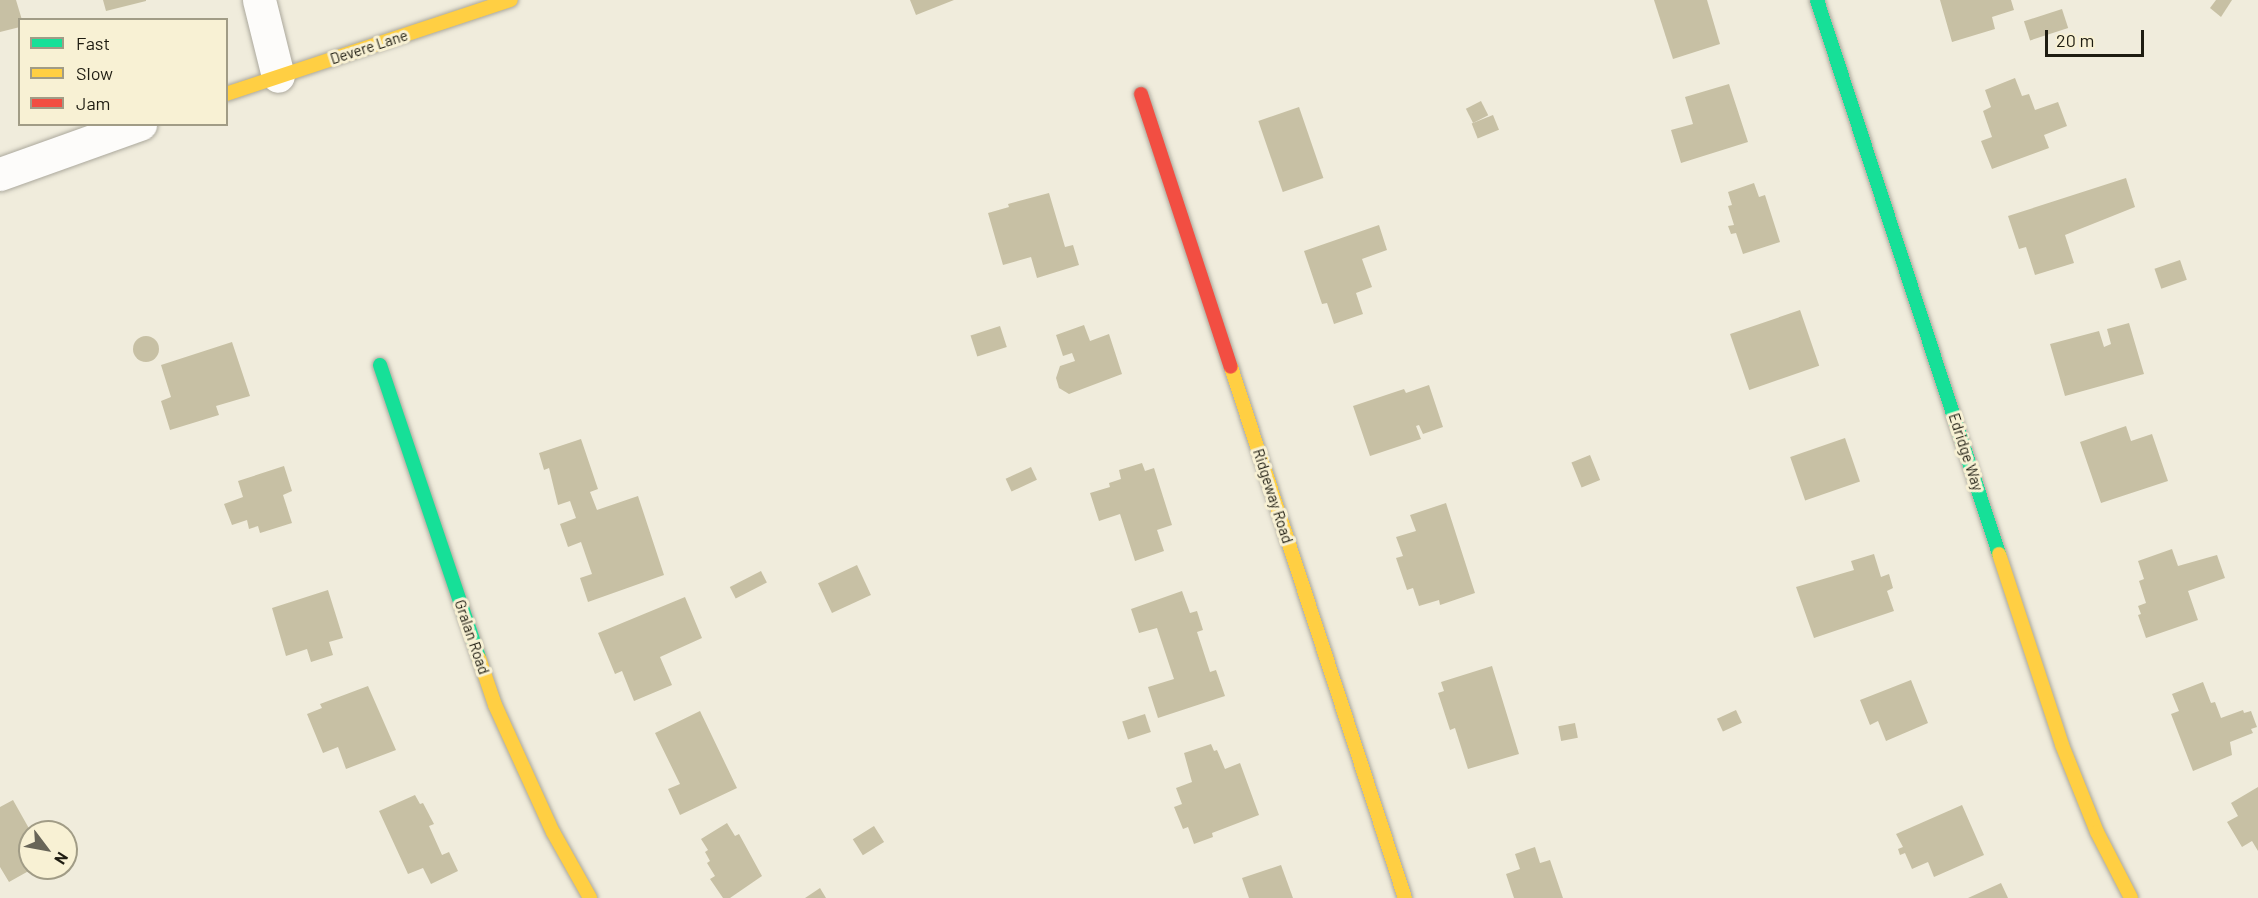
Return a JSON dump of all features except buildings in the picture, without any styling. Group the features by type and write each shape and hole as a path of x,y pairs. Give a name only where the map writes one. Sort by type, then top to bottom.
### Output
{"street":[{"path":"259,0 278,76"},
{"name":"Devere Lane","path":"228,93 511,0"},
{"name":"Edridge Way","path":"1817,0 2062,745 2097,832 2131,898"},
{"name":"Ridgeway Road","path":"1141,94 1405,898"},
{"path":"0,174 134,126"},
{"name":"Gralan Road","path":"380,365 495,705 553,832 590,898"}],"traffic: fast":[{"path":"1817,0 1999,554"},
{"path":"380,365 479,658"}],"traffic: slow":[{"path":"228,93 511,0"},
{"path":"1231,367 1405,898"},
{"path":"1999,554 2062,745 2097,832 2131,898"},
{"path":"479,658 495,705 553,832 590,898"}],"traffic: jam":[{"path":"1141,94 1231,367"}]}
